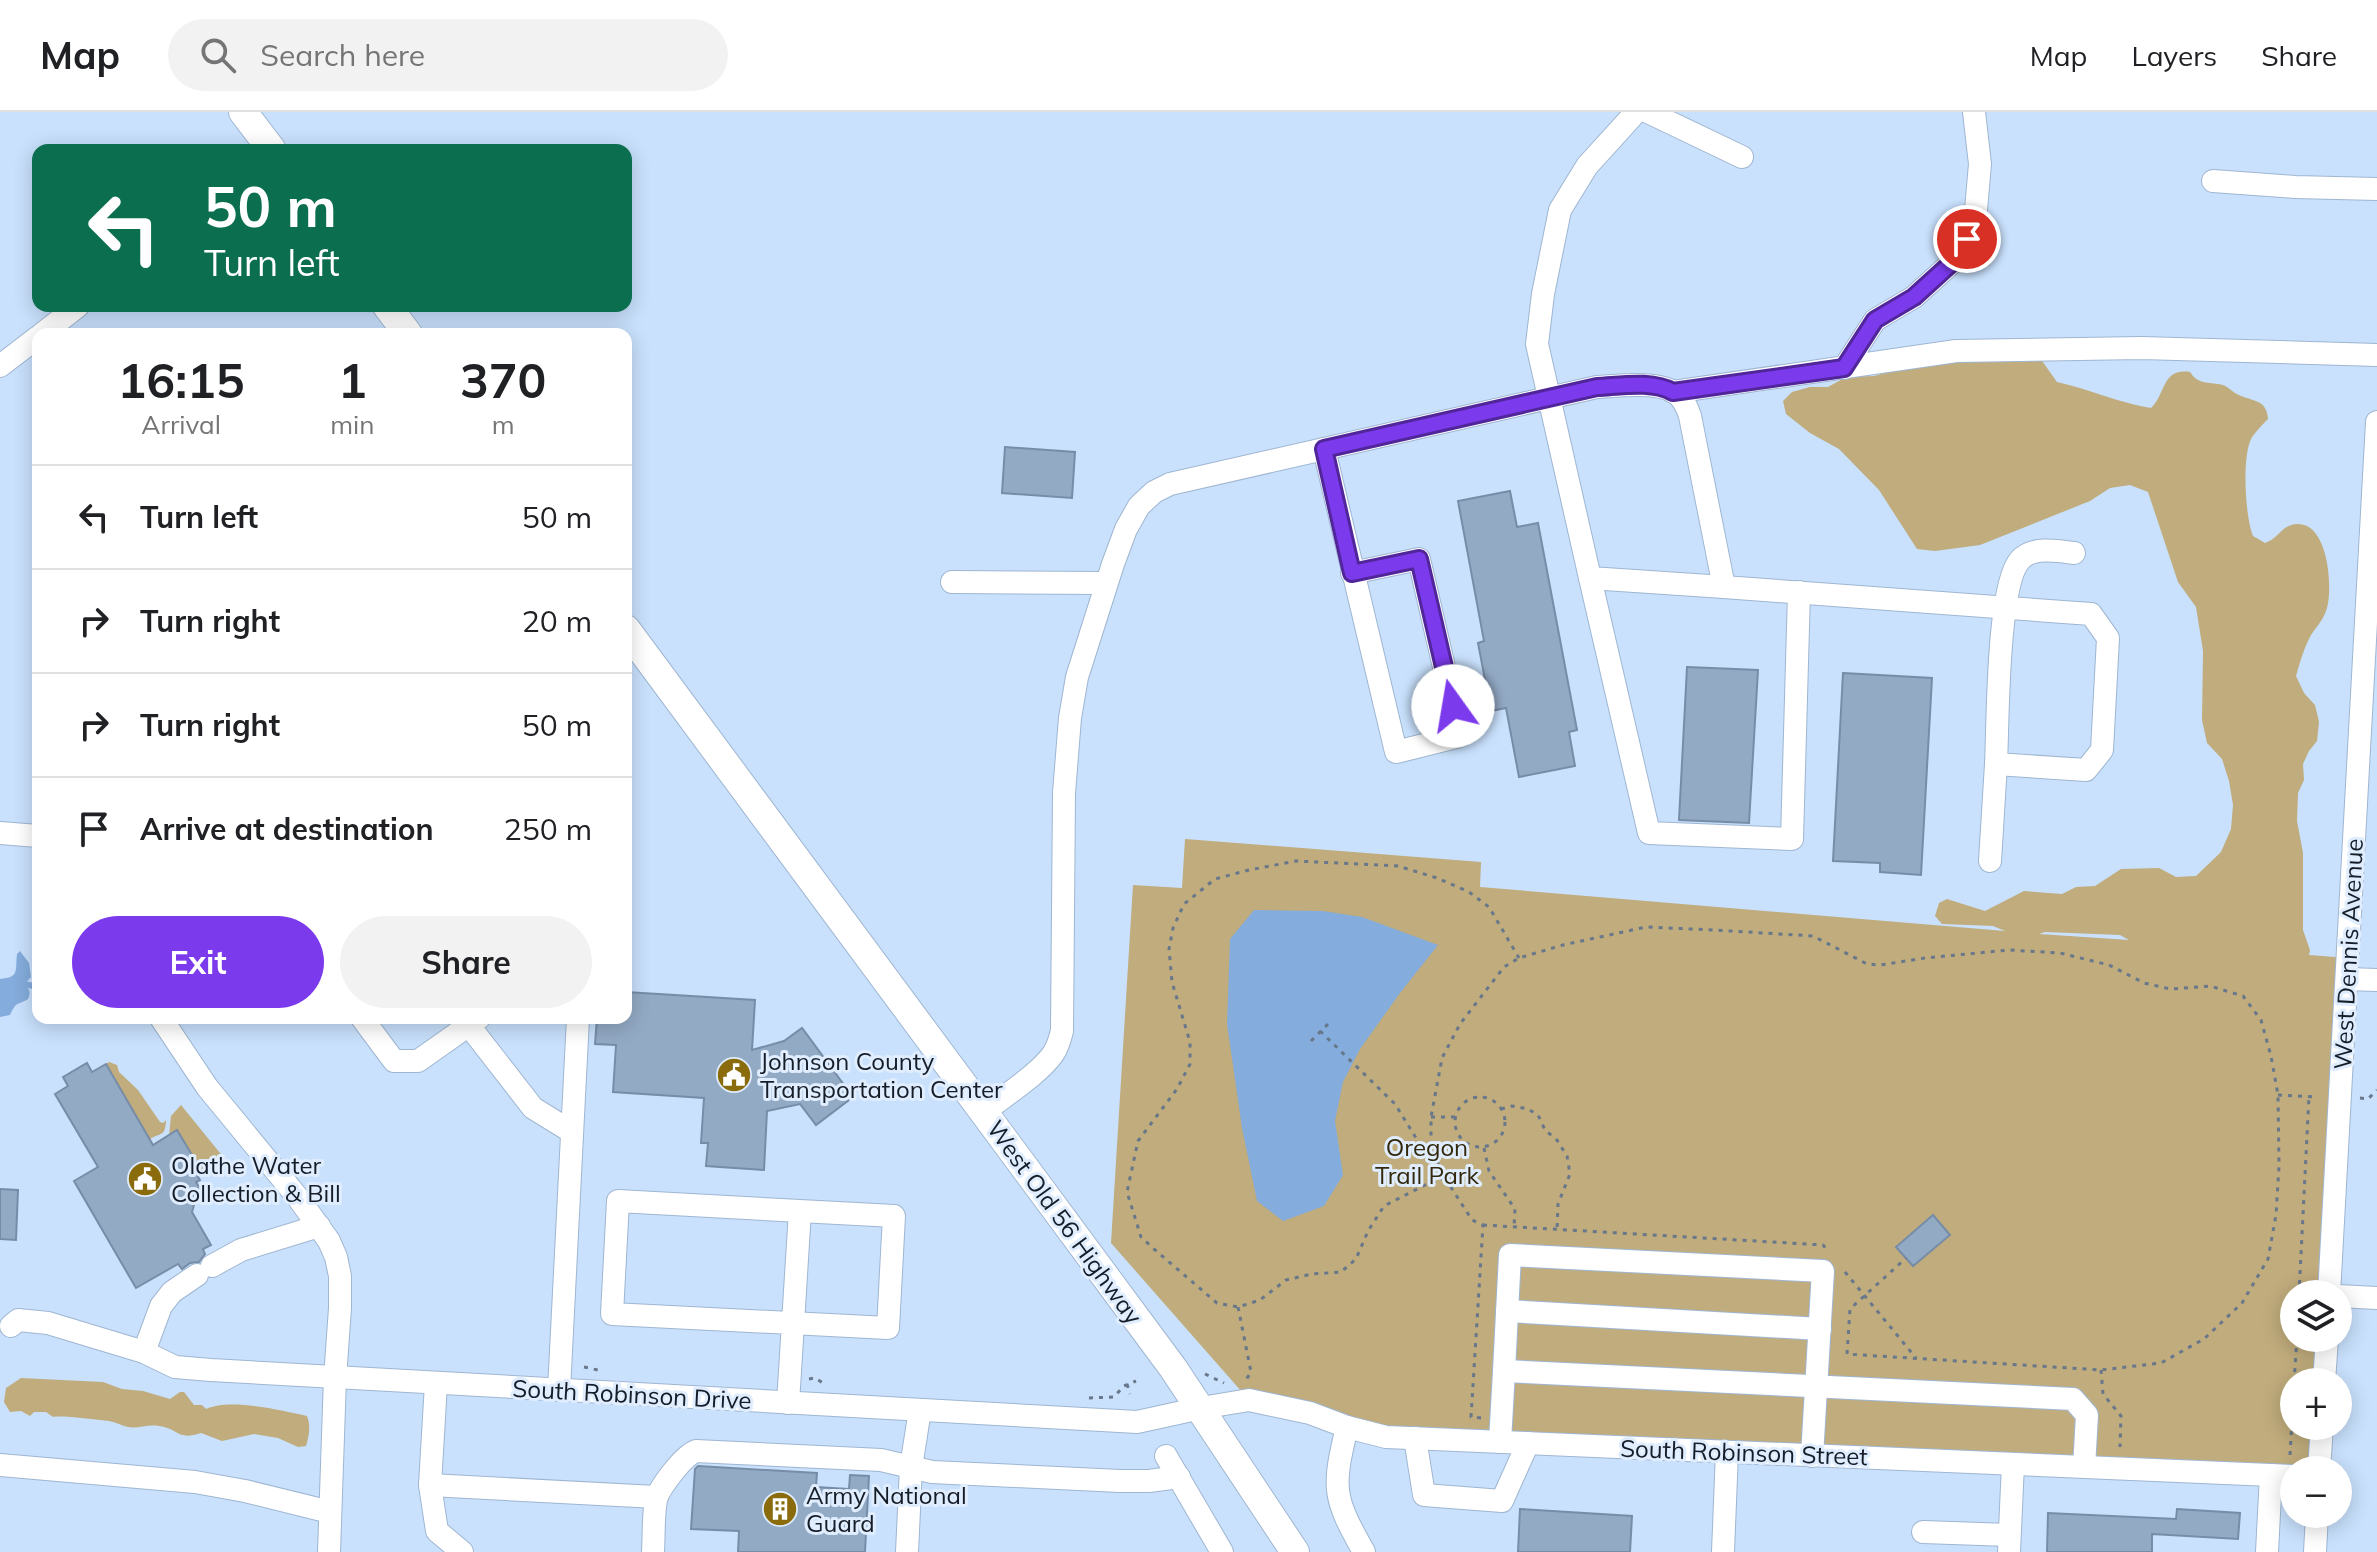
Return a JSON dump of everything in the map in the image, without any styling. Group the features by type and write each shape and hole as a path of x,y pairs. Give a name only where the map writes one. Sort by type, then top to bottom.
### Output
{"main road":[{"path":"243,112 267,144"},
{"name":"West Old 56 Highway","path":"632,637 1201,1408 1295,1552"}],"street":[{"path":"1636,112 1587,166 1560,210 1543,294 1537,344 1649,833 1792,839 1799,592"},
{"path":"1648,112 1742,157"},
{"path":"1844,368 1875,320 1914,297 1958,257 1975,221 1980,164 1974,112"},
{"path":"2213,181 2377,189"},
{"path":"49,328 70,312"},
{"path":"0,366 32,341"},
{"path":"1673,392 1956,351 2142,348 2377,355"},
{"path":"984,1112 1040,1067 1053,1055 1059,1043 1062,1031 1064,793 1077,677 1126,529 1139,506 1154,492 1170,484 1597,387 1665,387 1680,397 1690,416 1724,587"},
{"name":"West Dennis Avenue","path":"2330,1280 2347,979 2368,738 2377,422"},
{"path":"1324,449 1352,573 1396,752 1460,736 1419,559 1352,573"},
{"path":"1990,861 2004,607 2020,560 2040,551 2074,553"},
{"path":"1590,578 2091,614 2108,638 2102,750 2086,770 1996,764"},
{"path":"952,582 1106,583"},
{"path":"0,833 32,836"},
{"path":"2347,979 2377,980"},
{"path":"165,1024 207,1087 319,1226 336,1257 340,1276 340,1308 329,1552"},
{"path":"366,1024 394,1061 418,1061 465,1024"},
{"path":"473,1024 533,1108 572,1132"},
{"path":"559,1390 578,1024"},
{"path":"618,1201 800,1211 894,1216 888,1328 612,1314 618,1201"},
{"path":"788,1403 800,1211"},
{"path":"144,1352 161,1306 172,1292 241,1250 319,1226"},
{"path":"1500,1442 1510,1255 1823,1271 1812,1456"},
{"path":"2352,1297 2377,1298"},
{"path":"1507,1311 1820,1329"},
{"name":"South Robinson Drive","path":"4,1323 18,1320 48,1323 144,1352 175,1367 1137,1422 1201,1408"},
{"path":"1504,1371 2073,1399 2087,1415 2084,1467"},
{"path":"436,1384 430,1485 437,1531 462,1552"},
{"name":"South Robinson Street","path":"1201,1408 1258,1401 1310,1413 1386,1437 2271,1475 2280,1472"},
{"path":"907,1552 911,1467 920,1410"},
{"path":"1347,1427 1336,1484 1341,1507 1364,1552"},
{"path":"1415,1438 1424,1495 1502,1501 1528,1443"},
{"path":"653,1552 656,1497 678,1466 696,1451 881,1460 932,1472 1120,1481 1179,1477"},
{"path":"1723,1552 1727,1452"},
{"path":"1166,1456 1222,1552"},
{"path":"1923,1532 2009,1544 2013,1464"},
{"path":"0,1465 195,1482 330,1512"},
{"path":"2267,1552 2271,1475"},
{"path":"430,1485 656,1497"},
{"path":"2315,1552 2316,1528"}],"path":[{"path":"1445,1178 1384,1206 1368,1231 1356,1259 1341,1272 1286,1280 1260,1300 1238,1307 1217,1303 1141,1237 1127,1192 1138,1141 1177,1089 1190,1064 1190,1042 1172,982 1169,949 1173,928 1184,904 1215,879 1296,861 1398,866 1469,892 1489,907 1519,958"},
{"path":"1471,1417 1483,1225 1472,1220 1445,1178 1431,1148 1431,1117 1442,1058 1460,1024 1504,967 1519,958 1646,927 1813,936 1867,964 1880,965 2009,950 2060,953 2109,965 2144,983 2170,989 2210,986 2243,996 2261,1020 2278,1095 2276,1215 2268,1259 2242,1303 2204,1339 2161,1363 2101,1370 1847,1354 1850,1309 1906,1258"},
{"path":"1311,1041 1330,1022"},
{"path":"1320,1031 1395,1104 1421,1146 1431,1148"},
{"path":"2356,1098 2368,1099 2377,1090"},
{"path":"2278,1095 2324,1097"},
{"path":"2300,1280 2309,1096"},
{"path":"1473,1098 1493,1101 1501,1109 1505,1120 1504,1130 1492,1145 1475,1148 1456,1133 1455,1117 1460,1105 1473,1098"},
{"path":"1501,1109 1512,1106 1538,1115 1545,1130 1557,1140 1567,1156 1570,1174 1558,1204 1557,1230"},
{"path":"1431,1117 1455,1117"},
{"path":"1484,1148 1489,1171 1515,1209 1514,1227"},
{"path":"1238,1307 1251,1372 1247,1380 1239,1382"},
{"path":"2101,1370 2103,1394 2121,1416 2119,1451"},
{"path":"1204,1373 1227,1384"},
{"path":"1127,1384 1130,1394"}],"green space":[{"name":"Oregon Trail Park","path":"2040,358 2057,382 2127,403 2151,408 2169,378 2181,372 2190,372 2202,382 2224,385 2240,396 2261,403 2267,412 2268,419 2251,439 2246,459 2246,502 2253,536 2265,543 2287,527 2296,524 2307,526 2321,543 2329,585 2327,608 2311,635 2296,676 2304,693 2315,705 2319,722 2317,741 2303,764 2304,780 2298,793 2297,821 2303,853 2303,930 2309,955 2348,958 2330,1280 2280,1280 2280,1352 2326,1352 2325,1368 2280,1368 2280,1440 2321,1440 2320,1456 2280,1456 2280,1469 1386,1437 1249,1400 1111,1243 1133,885 1182,888 1185,839 1481,862 1480,887 2005,931 1993,926 1942,924 1935,916 1939,903 1947,899 1985,911 2024,891 2062,894 2076,887 2095,886 2121,869 2159,868 2176,877 2196,876 2221,852 2231,829 2233,805 2222,759 2207,743 2202,720 2203,651 2196,607 2178,582 2148,492 2130,485 2110,488 2090,501 1980,545 1935,551 1917,549 1879,490 1839,449 1810,433 1786,414 1783,401 1792,392 1810,387 1828,387 1846,377 1874,376 1919,364","holes":["2039,934 2120,935 2129,940"]},
{"path":"106,1064 117,1065 119,1072 138,1090 160,1122 166,1120 162,1133 150,1139"},
{"path":"181,1105 224,1158 192,1176 179,1170 195,1160 177,1131 169,1136 171,1116"},
{"path":"21,1378 103,1382 170,1399 184,1392 194,1405 202,1405 206,1409 242,1405 284,1411 307,1416 308,1438 306,1446 298,1447 278,1438 254,1434 222,1441 201,1433 183,1435 159,1426 131,1427 109,1421 53,1417 46,1412 34,1412 30,1416 21,1411 10,1412 4,1402 6,1388"}],"water":[{"path":"1254,910 1323,911 1362,917 1438,945 1360,1049 1343,1082 1335,1121 1343,1175 1324,1206 1283,1221 1257,1201 1242,1128 1227,1024 1230,939"},
{"path":"20,951 29,963 31,977 24,985 28,988 29,997 16,1005 10,1015 0,1017 0,979 14,975"}],"building":[{"path":"1005,447 1075,452 1072,498 1002,493"},
{"path":"1510,491 1517,527 1538,523 1577,730 1569,732 1575,766 1519,777 1506,708 1491,711 1478,643 1484,641 1458,501"},
{"path":"1687,667 1758,670 1749,823 1679,820"},
{"path":"1843,673 1932,678 1921,875 1880,872 1880,863 1833,861"},
{"name":"Johnson County Transportation Center","path":"632,992 755,1000 752,1050 784,1041 802,1028 853,1097 816,1125 800,1104 767,1111 764,1170 706,1166 708,1143 701,1143 704,1098 613,1092 616,1045 595,1044 597,1024 632,1024"},
{"name":"Olathe Water Collection & Bill","path":"87,1063 92,1072 106,1064 153,1145 177,1130 195,1160 190,1164 200,1180 196,1182 203,1194 196,1198 192,1212 211,1245 203,1249 205,1254 199,1262 190,1263 182,1269 178,1264 136,1288 74,1181 98,1167 55,1094 68,1086 63,1077"},
{"path":"0,1189 18,1190 16,1240 0,1239"},
{"path":"1933,1215 1950,1235 1913,1266 1896,1247"},
{"name":"Army National Guard","path":"698,1466 817,1473 816,1487 849,1489 850,1475 869,1476 865,1552 738,1552 739,1531 691,1529 695,1469"},
{"path":"1520,1509 1632,1516 1630,1552 1518,1552"},
{"path":"2177,1509 2240,1513 2238,1539 2152,1534 2152,1552 2047,1552 2048,1513 2176,1519"}],"waterway":[{"path":"24,984 32,986"}],"place":[{"name":"Johnson County Transportation Center","path":"734,1075"},
{"name":"Olathe Water Collection & Bill","path":"145,1179"},
{"name":"Army National Guard","path":"780,1509"}],"route":[{"path":"1453,706 1419,559 1352,573 1324,449 1597,387 1665,387 1673,392 1844,368 1875,320 1914,297 1958,257 1967,239"}]}
